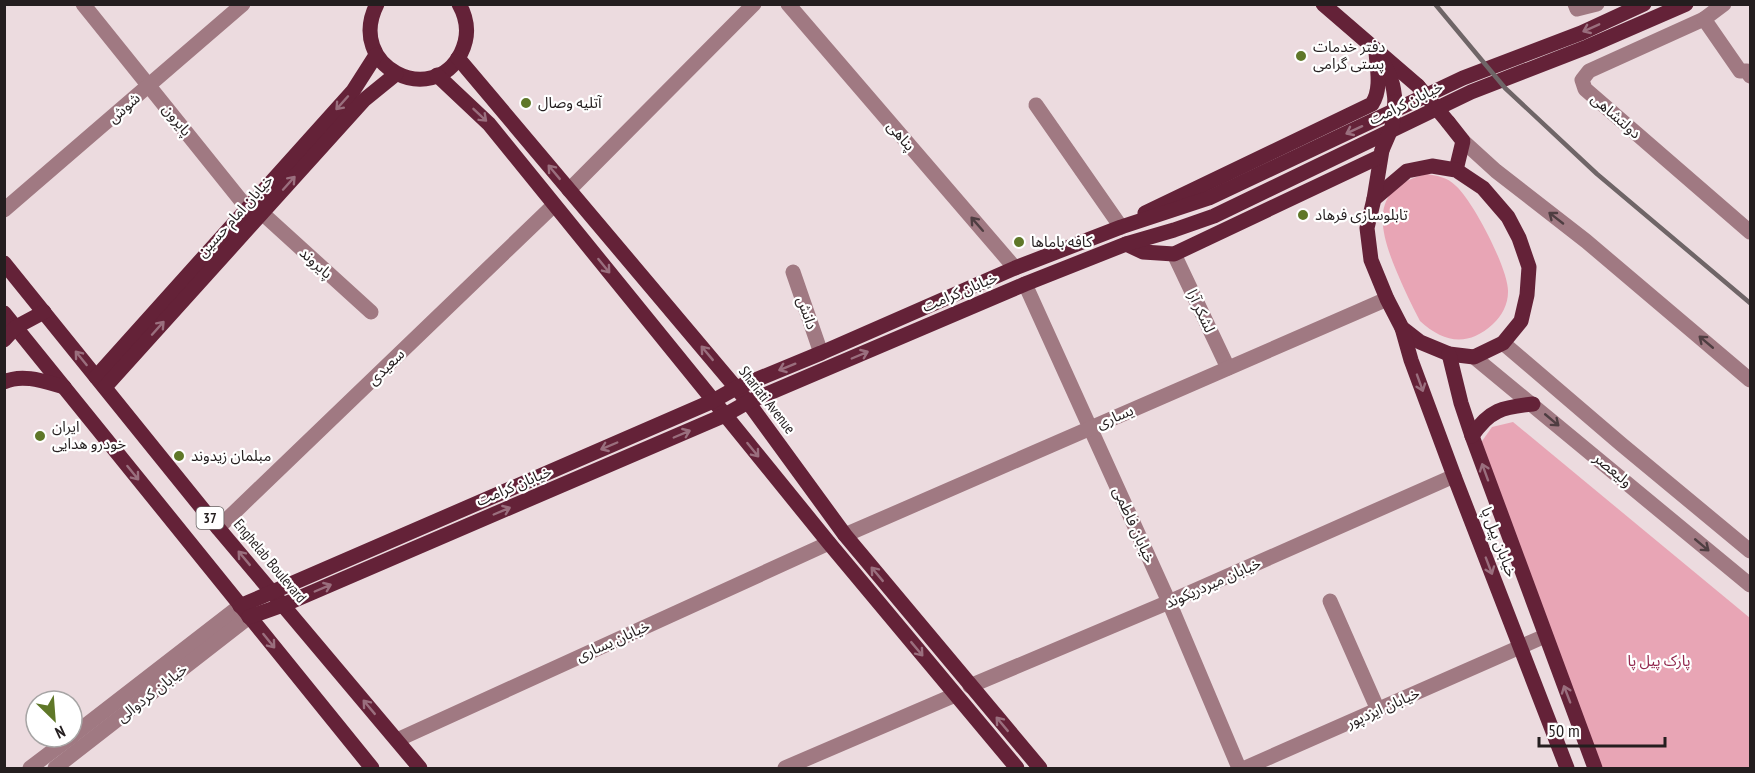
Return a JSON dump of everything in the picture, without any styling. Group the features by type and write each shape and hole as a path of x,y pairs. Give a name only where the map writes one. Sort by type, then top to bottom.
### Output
{"main road":[{"path":"377,4 369,29 376,56 396,74 423,79 449,69 465,46 466,18 460,5"},
{"path":"1323,4 1418,86 1448,122 1463,141 1456,170"},
{"name":"خیابان کرامت","path":"245,612 272,592 713,401 736,388 1015,268 1121,227 1209,198 1463,78 1581,33 1644,4"},
{"name":"خیابان کرامت","path":"245,612 283,605 1025,284 1126,244 1214,216 1471,92 1587,47 1686,4"},
{"path":"1374,199 1407,171 1432,166 1456,170 1482,188 1508,217 1519,238 1529,267 1527,295 1521,321 1503,343 1474,357 1449,354 1420,342 1402,328 1387,299 1371,260 1367,228 1381,154 1392,127 1395,102 1392,78 1376,52"},
{"path":"1121,227 1160,204 1372,104 1377,97 1378,89 1376,52"},
{"name":"خیابان امام حسین","path":"100,382 254,211 353,91 376,56"},
{"name":"Shariati Avenue","path":"458,58 748,402 844,535 1040,768"},
{"name":"خیابان امام حسین","path":"254,211 364,100 396,74"},
{"path":"437,75 489,124 829,543 1017,768"},
{"path":"1126,244 1143,252 1174,254 1381,154"},
{"name":"Enghelab Boulevard","path":"4,262 218,528 420,768"},
{"path":"4,340 16,327 44,312"},
{"name":"37","path":"4,313 372,768"},
{"name":"خیابان پیل پا","path":"1402,328 1454,476 1567,768"},
{"name":"خیابان پیل پا","path":"1449,354 1472,436 1595,768"},
{"path":"4,382 12,378 27,378 64,387"},
{"path":"1472,436 1480,424 1492,413 1510,406 1533,404"}],"street":[{"name":"پایرون","path":"83,4 254,211"},
{"name":"شوش","path":"4,210 243,4"},
{"path":"569,190 754,4"},
{"name":"پناهی","path":"788,4 1015,268"},
{"path":"1575,4 1577,9 1597,4"},
{"name":"دولتشاهی","path":"1724,4 1704,19 1589,71 1582,80 1584,89 1750,232"},
{"path":"1704,19 1740,71 1747,71 1750,76"},
{"path":"1036,105 1121,227"},
{"path":"1463,141 1496,171 1586,241 1750,380"},
{"name":"سعیدی","path":"218,528 554,205"},
{"name":"پایروند","path":"254,211 371,312"},
{"name":"لشکر آرا","path":"1174,254 1228,368"},
{"name":"دانش","path":"793,272 821,353"},
{"name":"خیابان فاطمی","path":"1025,284 1169,602 1239,768"},
{"name":"یساری","path":"844,535 1387,299"},
{"name":"ولیعصر","path":"1503,343 1620,444 1750,551"},
{"name":"ولیعصر","path":"1474,357 1750,585"},
{"name":"خیابان میردریکوند","path":"970,686 1169,602 1454,476"},
{"name":"خیابان یساری","path":"397,740 829,543"},
{"path":"1330,601 1378,710"},
{"name":"خیابان کردوالی","path":"84,727 245,612"},
{"name":"خیابان کردوالی","path":"55,768 245,612"},
{"name":"خیابان ایزدپور","path":"1245,768 1545,636"},
{"path":"785,768 956,695"},
{"name":"خیابان کردوالی","path":"30,768 54,749"}],"green space":[{"path":"1427,174 1442,177 1456,186 1463,194 1489,236 1507,282 1507,301 1499,317 1484,331 1465,339 1447,338 1420,321 1385,239 1383,211 1387,199 1396,188 1409,180"},
{"name":"پارک پیل پا","path":"1513,422 1750,618 1750,768 1602,768 1480,444 1492,427"}],"railway":[{"path":"1435,4 1505,88 1597,174 1750,303"}],"place":[{"name":"دفتر خدمات پستی گرامی","path":"1301,56"},
{"name":"آتلیه وصال","path":"526,103"},
{"name":"تابلوسازی فرهاد","path":"1303,215"},
{"name":"کافه باماها","path":"1019,242"},
{"name":"ایران خودرو هدایی","path":"40,436"},
{"name":"مبلمان زیدوند","path":"179,456"}]}
